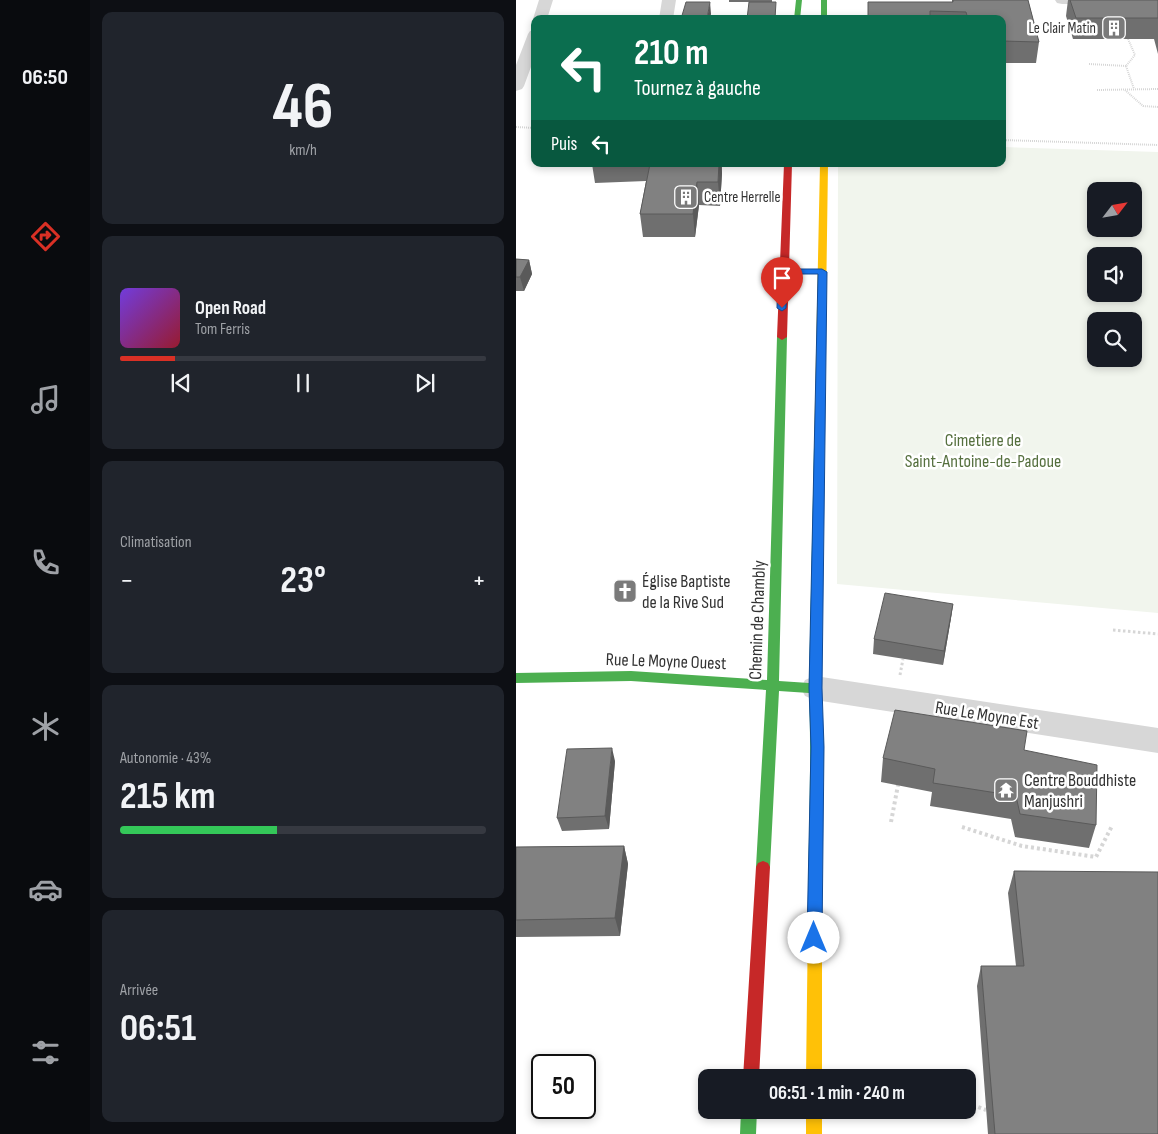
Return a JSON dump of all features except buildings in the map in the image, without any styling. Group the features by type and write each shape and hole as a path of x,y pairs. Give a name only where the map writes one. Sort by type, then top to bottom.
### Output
{"main road":[{"path":"797,15 799,0"},
{"path":"824,0 824,15"},
{"name":"Chemin de Chambly","path":"751,1069 776,606 788,272 788,167"},
{"path":"814,1069 815,834 818,747 816,688 817,272 824,167"},
{"name":"Rue Le Moyne Ouest","path":"516,678 631,676 816,688"},
{"path":"748,1134 749,1119"},
{"path":"814,1119 814,1134"}],"street":[{"path":"541,15 546,0"},
{"path":"667,15 669,0"},
{"path":"1062,0 1158,1"},
{"path":"516,86 531,45"},
{"name":"Rue Le Moyne Est","path":"816,688 1158,741"}],"path":[{"path":"1126,66 1135,55 1128,39"},
{"path":"1089,64 1126,66"},
{"path":"1126,66 1134,89"},
{"path":"1124,89 1142,106 1158,107"},
{"path":"1097,90 1158,89"},
{"path":"516,127 531,128"},
{"path":"1006,140 1158,145"},
{"path":"1113,630 1158,634"},
{"path":"891,822 898,785"},
{"path":"962,827 1022,846 1096,857 1112,826"},
{"path":"976,1106 986,1110"}],"green space":[{"name":"Cimetiere de Saint-Antoine-de-Padoue","path":"1006,147 1158,152 1158,613 837,584 838,167 1006,167"}],"traffic: fast":[{"path":"797,15 799,0"},
{"path":"824,0 824,15"},
{"path":"763,867 775,645 782,337"},
{"path":"815,917 815,816 818,747 815,688 819,448"},
{"path":"516,678 631,676 815,688"},
{"path":"748,1134 749,1119"}],"traffic: slow":[{"path":"819,448 824,167"},
{"path":"814,1069 815,917"},
{"path":"814,1119 814,1134"}],"traffic: jam":[{"path":"782,337 788,167"},
{"path":"752,1069 763,867"}],"place":[{"name":"Le Clair Matin","path":"1114,28"},
{"name":"Centre Herrelle","path":"686,197"},
{"name":"Église Baptiste de la Rive Sud","path":"625,591"},
{"name":"Centre Bouddhiste Manjushri","path":"1006,790"}],"route":[{"path":"782,308 783,272 822,272 816,688 818,747 815,816 814,938"}]}
